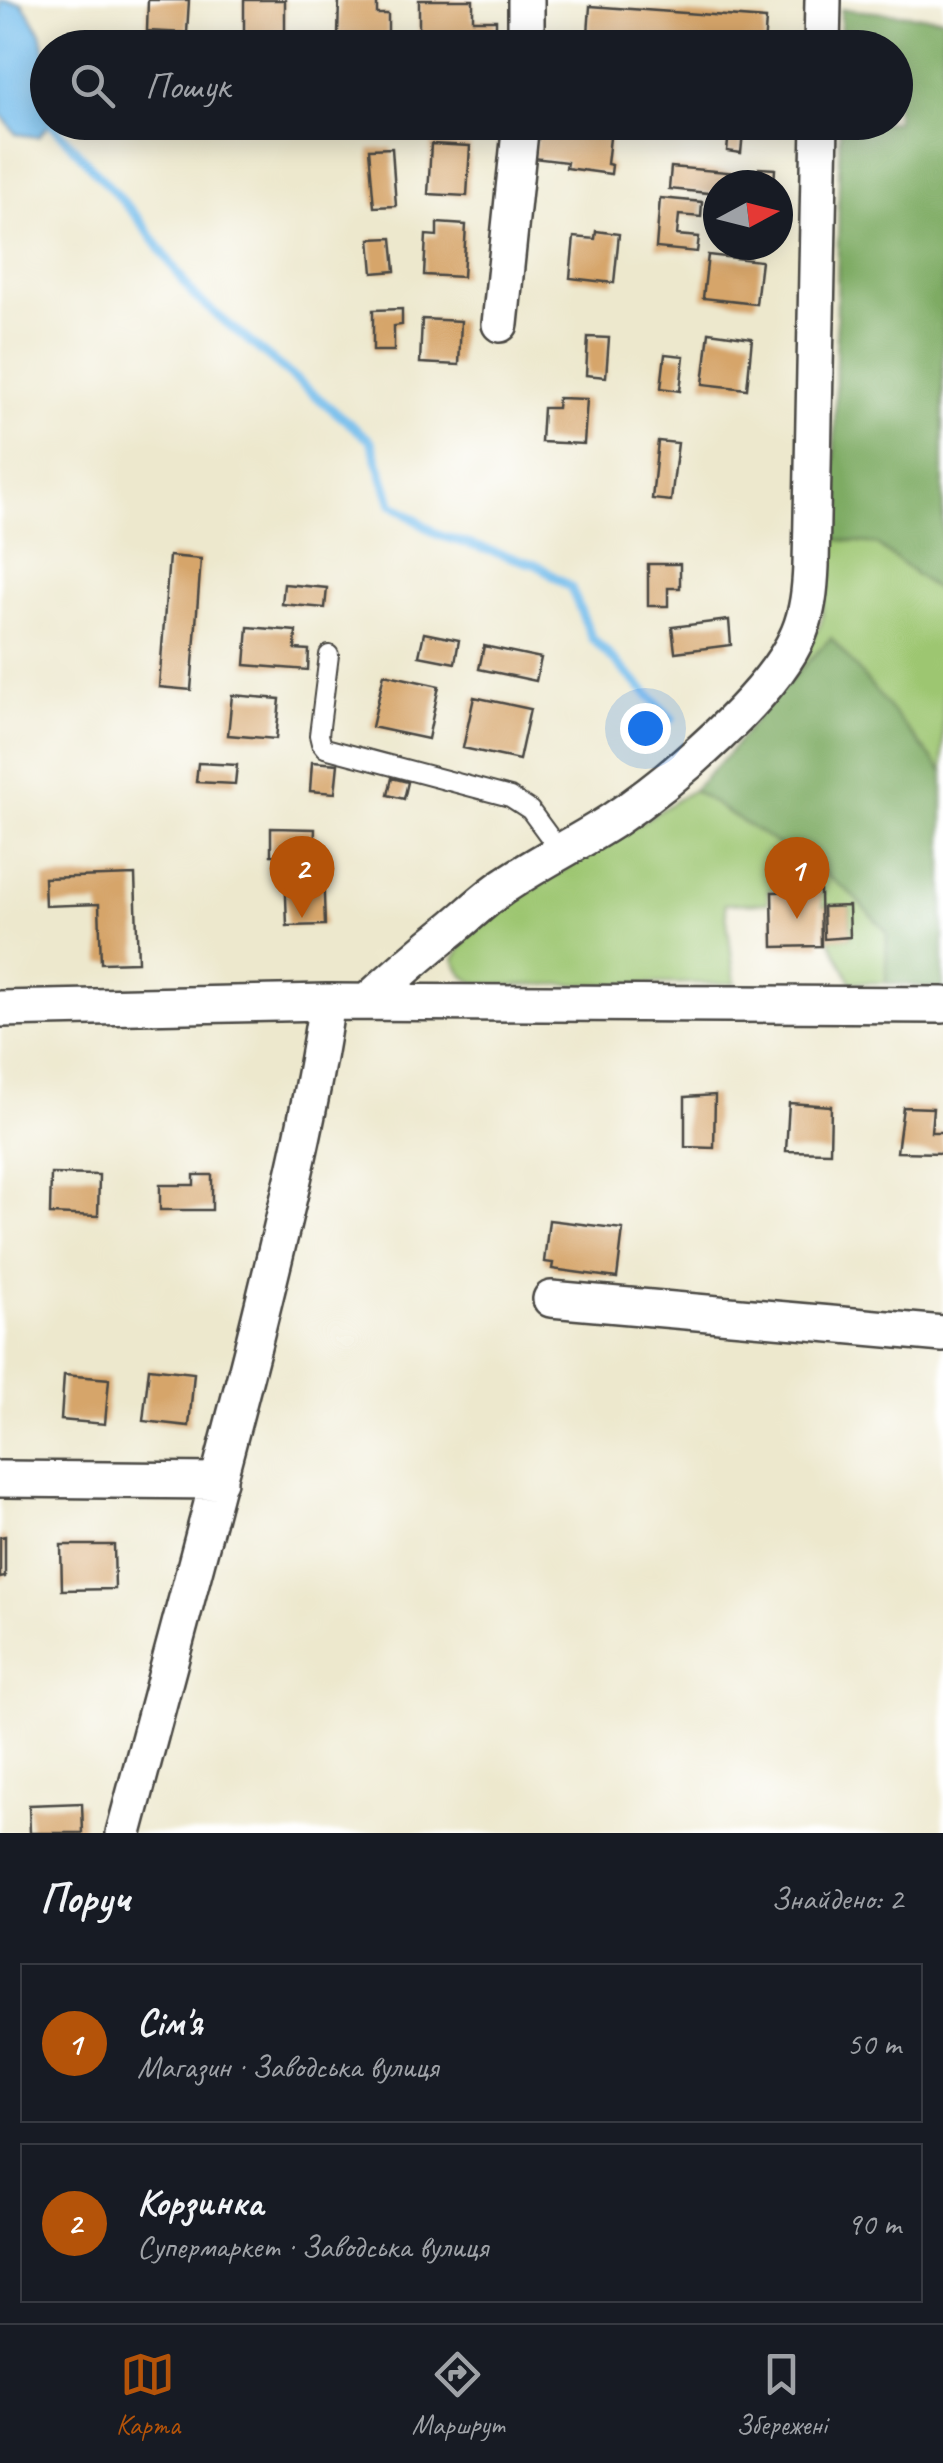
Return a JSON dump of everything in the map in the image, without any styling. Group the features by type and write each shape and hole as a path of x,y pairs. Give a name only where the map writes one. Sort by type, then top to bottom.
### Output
{"street":[{"path":"526,0 526,30"},
{"path":"822,30 823,0"},
{"path":"500,324 519,140"},
{"path":"367,1002 503,886 624,812 672,776 767,682 798,635 810,594 819,140"},
{"path":"124,1833 273,1263 318,1068 327,1002"},
{"path":"0,1010 327,1002 943,1005"},
{"path":"550,1299 943,1334"},
{"path":"0,1479 218,1481"}],"lane":[{"path":"329,655 319,736 325,748 510,797 530,810 560,851"}],"green space":[{"path":"841,9 943,18 943,595 876,544 833,539 840,140 913,140 913,30 841,30"},
{"path":"833,539 876,544 943,595 943,772 831,638 788,682 821,623"},
{"path":"831,638 943,772 943,989 886,983 887,932 848,891 693,790"},
{"path":"693,790 848,891 887,932 886,983 851,982 829,938 850,937 849,906 823,907 821,889 768,890 768,903 725,904 735,983 503,985 473,982 463,975 454,959 468,936 507,905"}],"water":[{"path":"0,0 22,3 39,30 30,30 30,136 16,134 0,113"}],"building":[{"path":"148,0 189,0 187,30 147,30"},
{"path":"244,0 285,0 285,30 244,30"},
{"path":"339,0 377,0 377,14 388,14 388,30 338,30"},
{"path":"419,0 473,0 473,20 496,20 496,30 419,30"},
{"path":"590,6 766,19 765,30 588,30"},
{"path":"536,140 610,140 607,164 612,165 611,174 566,168 567,162 533,158"},
{"path":"728,140 742,140 741,153 727,151"},
{"path":"431,144 470,146 467,196 428,194"},
{"path":"392,148 396,206 374,207 369,149"},
{"path":"671,167 704,170 703,192 669,189"},
{"path":"660,198 702,202 701,217 679,215 677,235 699,237 697,252 656,248"},
{"path":"437,223 466,225 463,277 424,275 426,235 437,236"},
{"path":"596,231 619,234 614,283 570,278 574,237 595,239"},
{"path":"392,238 395,271 373,273 370,239"},
{"path":"707,260 761,261 756,304 703,298"},
{"path":"402,309 402,325 394,326 394,351 373,351 373,310"},
{"path":"422,319 461,321 459,365 420,363"},
{"path":"709,332 752,338 747,389 703,384"},
{"path":"588,337 609,338 606,377 586,375"},
{"path":"665,354 684,356 680,391 661,388"},
{"path":"558,398 587,399 584,444 541,442 543,408 557,408"},
{"path":"658,441 678,443 671,501 652,499"},
{"path":"169,556 201,559 191,690 159,687"},
{"path":"648,564 680,564 680,588 668,588 668,606 648,606"},
{"path":"284,584 327,588 325,608 282,604"},
{"path":"729,620 731,645 675,652 672,627"},
{"path":"248,627 296,631 295,649 309,650 308,670 245,665"},
{"path":"424,633 459,640 455,663 419,656"},
{"path":"484,646 541,658 536,681 479,669"},
{"path":"384,674 439,686 428,739 372,727"},
{"path":"232,695 280,699 276,739 228,735"},
{"path":"474,697 530,709 519,760 463,748"},
{"path":"312,762 338,764 335,793 310,791"},
{"path":"198,763 237,765 235,784 196,782"},
{"path":"392,778 408,782 404,799 388,795"},
{"path":"271,828 315,829 314,856 271,855"},
{"path":"323,867 325,925 287,926 285,868"},
{"path":"135,875 138,962 101,963 99,904 45,906 44,878"},
{"path":"820,891 821,946 773,947 772,892"},
{"path":"849,906 850,937 824,939 823,907"},
{"path":"715,1095 714,1148 685,1147 685,1097"},
{"path":"789,1103 831,1106 830,1152 786,1151"},
{"path":"903,1107 933,1108 931,1132 943,1132 943,1153 897,1152"},
{"path":"51,1174 99,1175 98,1216 50,1214"},
{"path":"194,1175 212,1175 212,1210 160,1210 160,1185 194,1185"},
{"path":"549,1220 623,1229 617,1278 552,1269 553,1263 544,1262"},
{"path":"149,1368 194,1373 189,1426 143,1421"},
{"path":"64,1375 109,1379 105,1424 61,1420"},
{"path":"5,1536 5,1577 0,1578 0,1537"},
{"path":"61,1545 114,1545 115,1589 62,1590"},
{"path":"82,1803 83,1833 30,1833 29,1805"}],"waterway":[{"path":"67,140 138,218 195,297 371,441 392,504 438,535 537,565 571,588 592,638 672,719"}],"place":[{"name":"Корзинка","path":"302,918"},
{"name":"Сім'я","path":"797,919"}]}
